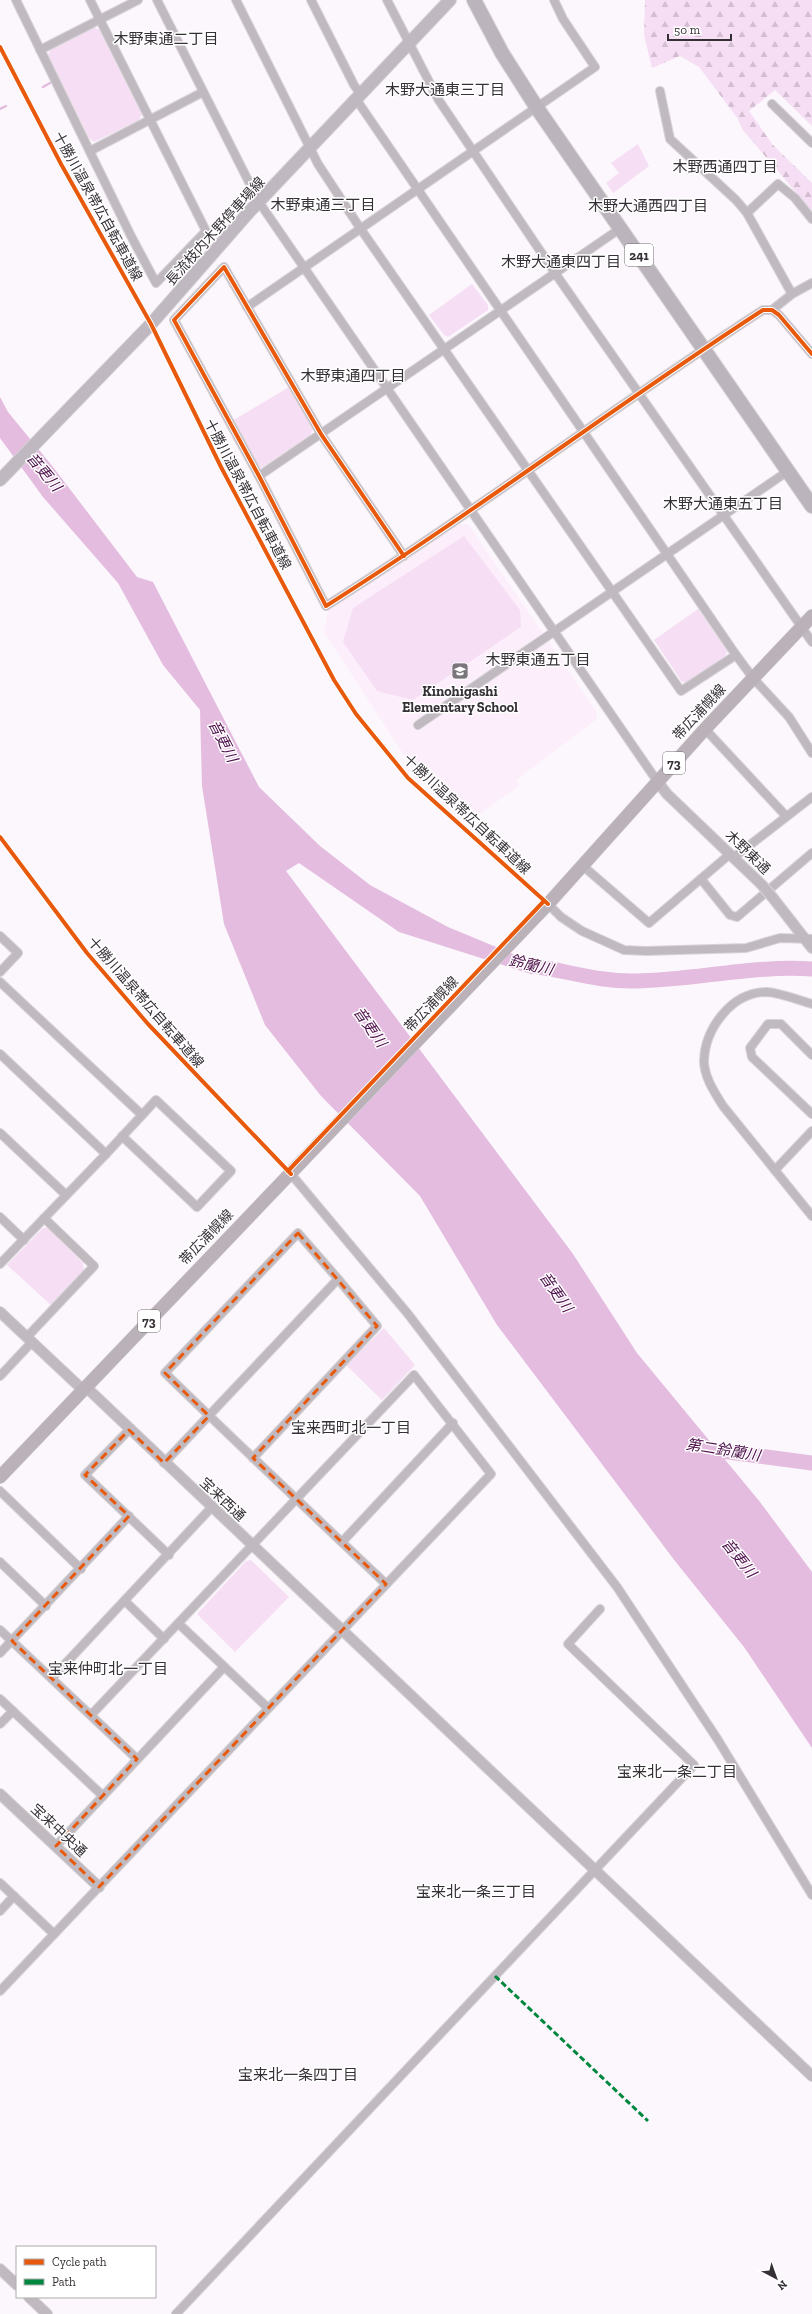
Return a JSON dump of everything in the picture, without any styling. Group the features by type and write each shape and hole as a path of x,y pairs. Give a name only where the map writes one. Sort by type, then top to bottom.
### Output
{"highway":[{"name":"241","path":"474,0 502,53 536,108 621,228 812,506"}],"main road":[{"name":"長流枝内木野停車場線","path":"0,480 142,333 259,202 450,0"},
{"name":"帯広浦幌線","path":"0,1477 544,908 705,729 812,616"}],"street":[{"path":"19,1 40,50 131,236 156,282 206,232 90,0"},
{"path":"40,50 138,0"},
{"path":"157,0 259,202 470,511 658,781"},
{"path":"236,0 311,147 318,164 360,228 681,691 736,655"},
{"path":"311,0 359,97 416,189 736,655 753,678 789,716 812,753"},
{"path":"387,0 438,99 555,273 640,392 812,642"},
{"path":"247,307 595,67 563,19 554,0"},
{"path":"660,91 670,139 736,200 746,213 792,294"},
{"path":"90,151 203,92"},
{"path":"772,104 812,143"},
{"path":"746,213 778,184 795,198 812,219"},
{"path":"259,476 621,228"},
{"path":"404,556 321,434 224,267 174,320 259,476 326,606 404,556 640,392 763,310 772,310 779,315 812,354"},
{"path":"772,310 792,294 812,283"},
{"path":"418,725 788,471"},
{"path":"705,729 786,816"},
{"name":"木野東通","path":"658,781 667,794 762,885 808,938 812,948"},
{"path":"583,866 649,923 701,879 812,797"},
{"path":"701,879 730,915 737,917 812,853"},
{"path":"544,908 561,917 582,932 624,950 646,951 746,948 780,938 808,938"},
{"path":"0,936 18,953 0,972"},
{"path":"0,982 142,1115"},
{"path":"812,1004 767,992 747,997 731,1006 720,1016 713,1026 707,1043 704,1062 712,1089 723,1106 812,1216"},
{"path":"812,1055 781,1024 768,1024 750,1048 752,1057 812,1114"},
{"path":"0,1054 106,1154"},
{"path":"0,1264 156,1100 231,1171 197,1207 122,1136"},
{"path":"775,1170 812,1132"},
{"path":"0,1133 66,1195"},
{"path":"295,1170 408,1314 617,1587 718,1740 812,1895"},
{"path":"0,1217 24,1240"},
{"path":"0,1376 29,1340 94,1266 44,1218"},
{"path":"253,1458 377,1326 298,1233 165,1373 209,1416 253,1458 297,1500 386,1584"},
{"path":"164,1463 338,1279"},
{"name":"宝来西通","path":"0,1312 129,1430 812,2076"},
{"path":"0,1991 491,1474 453,1423 414,1375 297,1500 91,1715"},
{"path":"342,1542 453,1423"},
{"path":"129,1430 85,1475 169,1555"},
{"path":"0,1491 80,1569"},
{"path":"52,1678 169,1555 211,1508"},
{"path":"0,1653 46,1606 129,1516"},
{"path":"0,1562 46,1606"},
{"path":"125,1601 164,1639"},
{"path":"176,2314 694,1765 568,1644 600,1609"},
{"path":"179,1624 268,1708"},
{"path":"0,1630 137,1759"},
{"path":"56,1846 224,1667"},
{"path":"0,1699 102,1796"},
{"path":"0,1724 12,1711"},
{"name":"宝来中央通","path":"0,1794 99,1888"},
{"path":"0,1883 54,1934"},
{"path":"0,1911 14,1896"},
{"path":"0,2268 16,2284"},
{"path":"30,2298 47,2314"}],"highlighted area":[{"path":"298,1233 377,1326 253,1458 386,1584 99,1887 56,1846 137,1759 12,1641 129,1516 85,1475 129,1430 164,1463 209,1416 165,1373"}],"shaded area":[{"name":"Kinohigashi Elementary School","path":"460,524 468,524 596,711 597,719 516,780 519,786 475,817 404,755 324,632 329,609"}],"green space":[{"path":"645,0 812,0 812,126 775,90 749,111 773,145 812,183 812,211 742,129 738,119 699,67 680,56 652,68 644,35"},
{"path":"93,27 100,30 142,114 139,120 94,142 89,138 48,55 51,48"},
{"path":"638,144 649,166 613,193 606,183 619,173 611,163"},
{"path":"472,284 488,305 488,310 448,337 444,335 429,315"},
{"path":"289,387 313,429 310,436 263,468 258,466 232,421"},
{"path":"464,536 520,610 521,627 413,700 377,691 343,642 353,608"},
{"path":"698,609 728,650 725,656 688,682 682,682 654,640"},
{"path":"43,1228 48,1228 83,1263 84,1271 51,1305 7,1265"},
{"path":"384,1328 415,1365 382,1400 346,1365"},
{"path":"251,1560 289,1597 235,1652 197,1614 246,1561"}],"water":[{"name":"音更川","path":"0,397 8,412 53,467 137,577 153,582 259,787 320,846 370,885 448,927 525,959 552,966 555,973 531,974 399,932 299,863 286,871 573,1254 637,1353 760,1502 812,1572 812,1748 744,1647 675,1561 497,1325 420,1196 321,1096 265,1025 224,924 202,786 200,710 163,665 118,583 43,497 0,438"}],"waterway":[{"path":"43,87 50,83"},
{"path":"0,109 6,106"},
{"name":"鈴蘭川","path":"533,966 597,978 623,981 658,980 768,969 812,969"},
{"name":"第二鈴蘭川","path":"698,1448 812,1463"}],"marked path":[{"path":"495,1976 648,2121"}],"cycle path":[{"name":"十勝川温泉帯広自転車道線","path":"0,47 61,164 151,324 221,467 334,680 356,714 408,778 548,904"},
{"path":"404,556 321,434 224,267 174,320 259,476 326,606 381,570 436,534 708,346 763,310 772,310 779,315 812,354"},
{"name":"十勝川温泉帯広自転車道線","path":"0,837 87,953 148,1024 291,1174"},
{"path":"288,1171 544,901"}],"place":[{"name":"Kinohigashi Elementary School","path":"460,671"}],"district":[{"name":"木野東通二丁目","path":"166,39"},
{"name":"木野大通東三丁目","path":"445,90"},
{"name":"木野西通四丁目","path":"725,167"},
{"name":"木野東通三丁目","path":"323,205"},
{"name":"木野大通西四丁目","path":"648,206"},
{"name":"木野大通東四丁目","path":"561,262"},
{"name":"木野東通四丁目","path":"353,376"},
{"name":"木野大通東五丁目","path":"723,504"},
{"name":"木野東通五丁目","path":"538,660"},
{"name":"宝来西町北一丁目","path":"351,1428"},
{"name":"宝来仲町北一丁目","path":"108,1669"},
{"name":"宝来北一条二丁目","path":"677,1772"},
{"name":"宝来北一条三丁目","path":"476,1892"},
{"name":"宝来北一条四丁目","path":"298,2075"}]}
